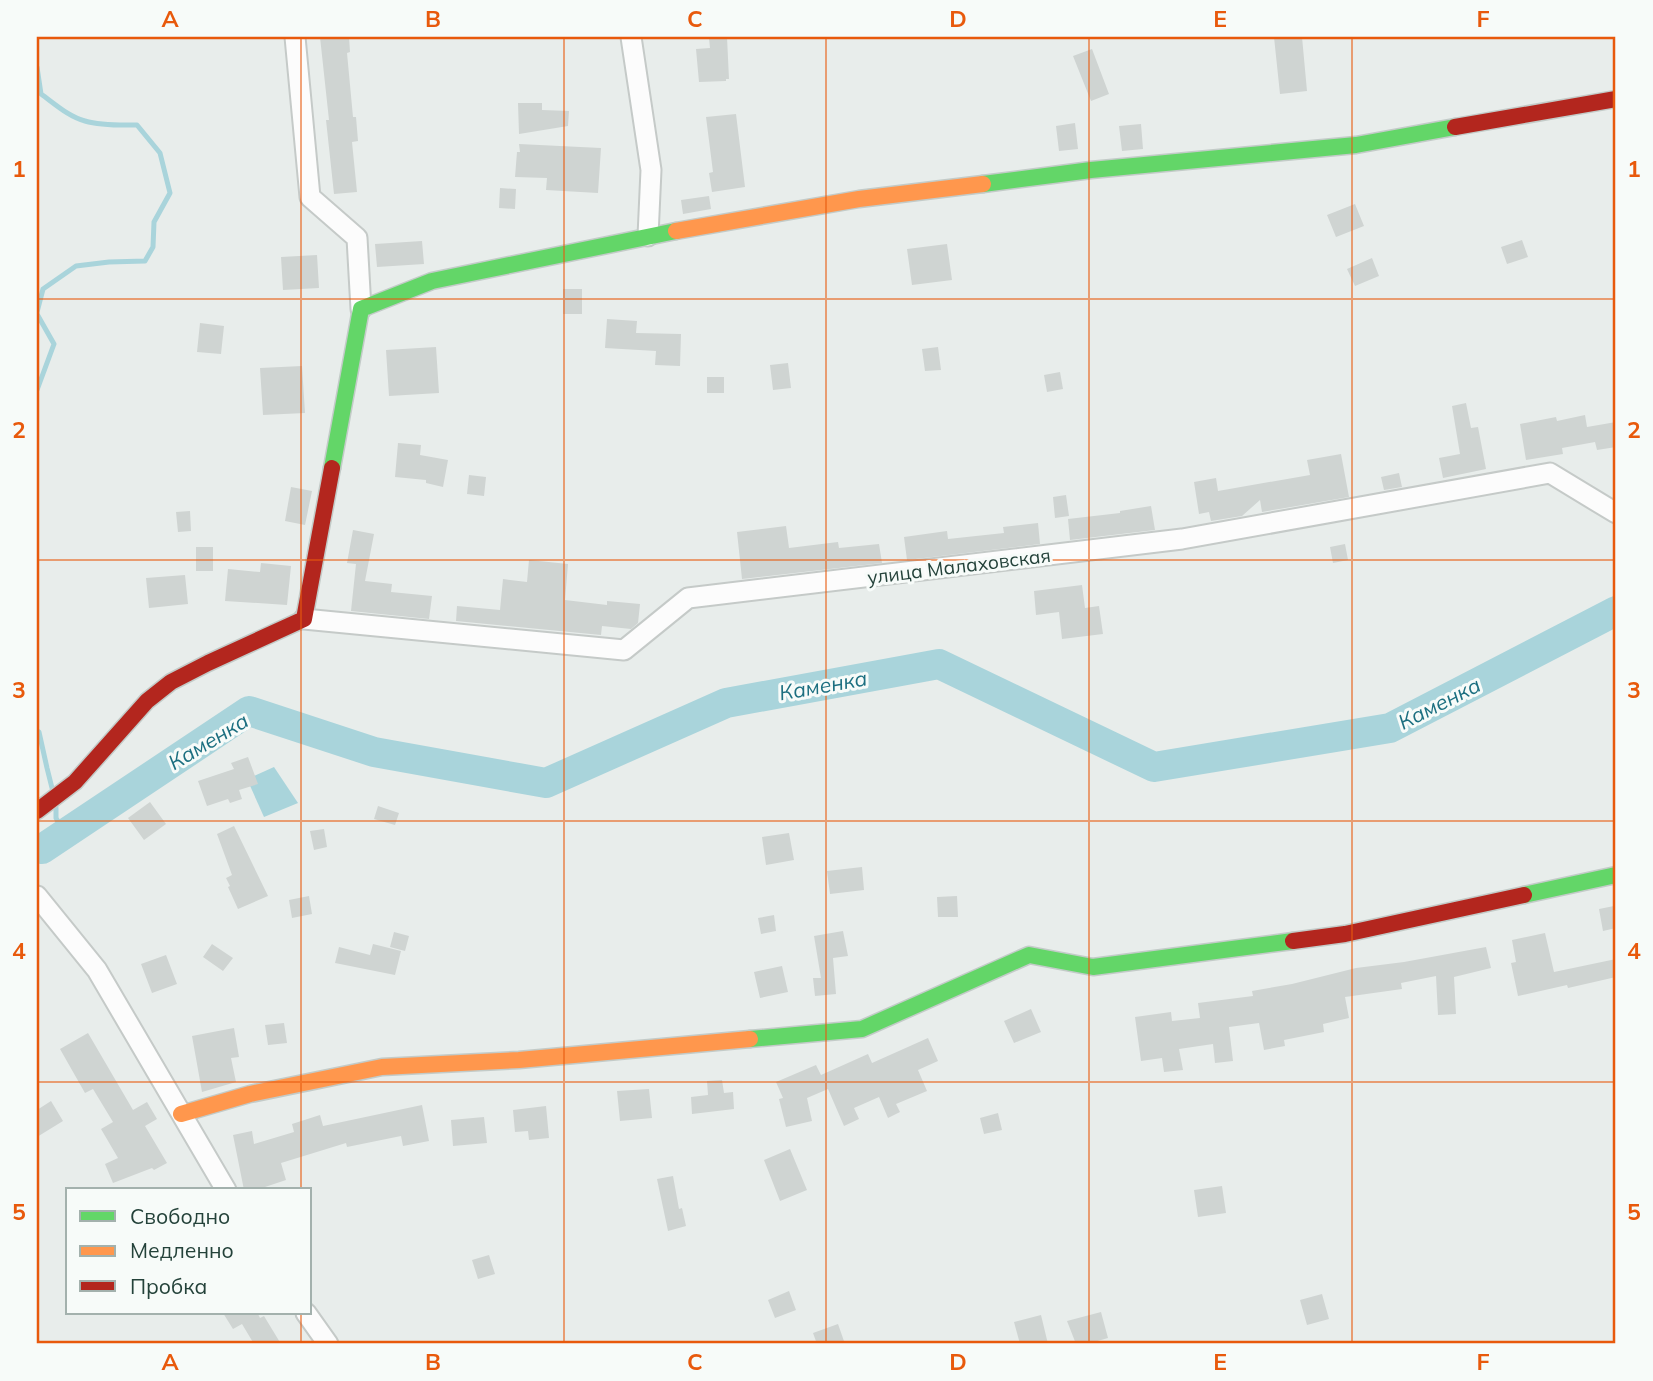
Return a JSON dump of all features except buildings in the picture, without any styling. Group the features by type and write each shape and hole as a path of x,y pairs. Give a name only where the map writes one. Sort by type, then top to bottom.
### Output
{"street":[{"path":"37,811 75,782 147,701 171,682 304,619 361,309 357,238 310,197 295,37"},
{"path":"631,37 651,170 648,236"},
{"path":"361,309 432,281 648,236 859,199 1091,170 1356,145 1616,99"},
{"name":"улица Малаховская","path":"304,619 624,650 688,598 1182,539 1550,473 1616,513"},
{"path":"181,1114 250,1094 383,1067 519,1060 862,1029 1029,955 1093,967 1345,934 1616,875"},
{"path":"37,897 97,970 225,1188"},
{"path":"307,1314 328,1344"}],"water":[{"path":"274,767 298,803 264,817 247,779"}],"waterway":[{"path":"37,67 41,94 68,113 98,124 137,125 160,153 170,193 154,222 153,247 145,261 76,266 43,289 37,312"},
{"path":"37,314 54,344 37,390"},
{"name":"Каменка","path":"42,849 249,711 374,752 546,783 726,703 939,664 1154,767 1390,728 1616,611"},
{"path":"37,731 52,788"},
{"path":"56,808 56,818 65,834"}],"traffic: fast":[{"path":"983,184 1091,170 1356,145 1455,127"},
{"path":"332,468 361,309 432,281 676,231"},
{"path":"1524,895 1616,875"},
{"path":"750,1039 862,1029 1029,955 1093,967 1293,941"}],"traffic: slow":[{"path":"676,231 859,199 983,184"},
{"path":"181,1114 250,1094 382,1067 519,1060 750,1039"}],"traffic: jam":[{"path":"1455,127 1616,99"},
{"path":"37,811 75,782 147,701 171,682 304,619 332,468"},
{"path":"1293,941 1345,934 1524,895"}]}
